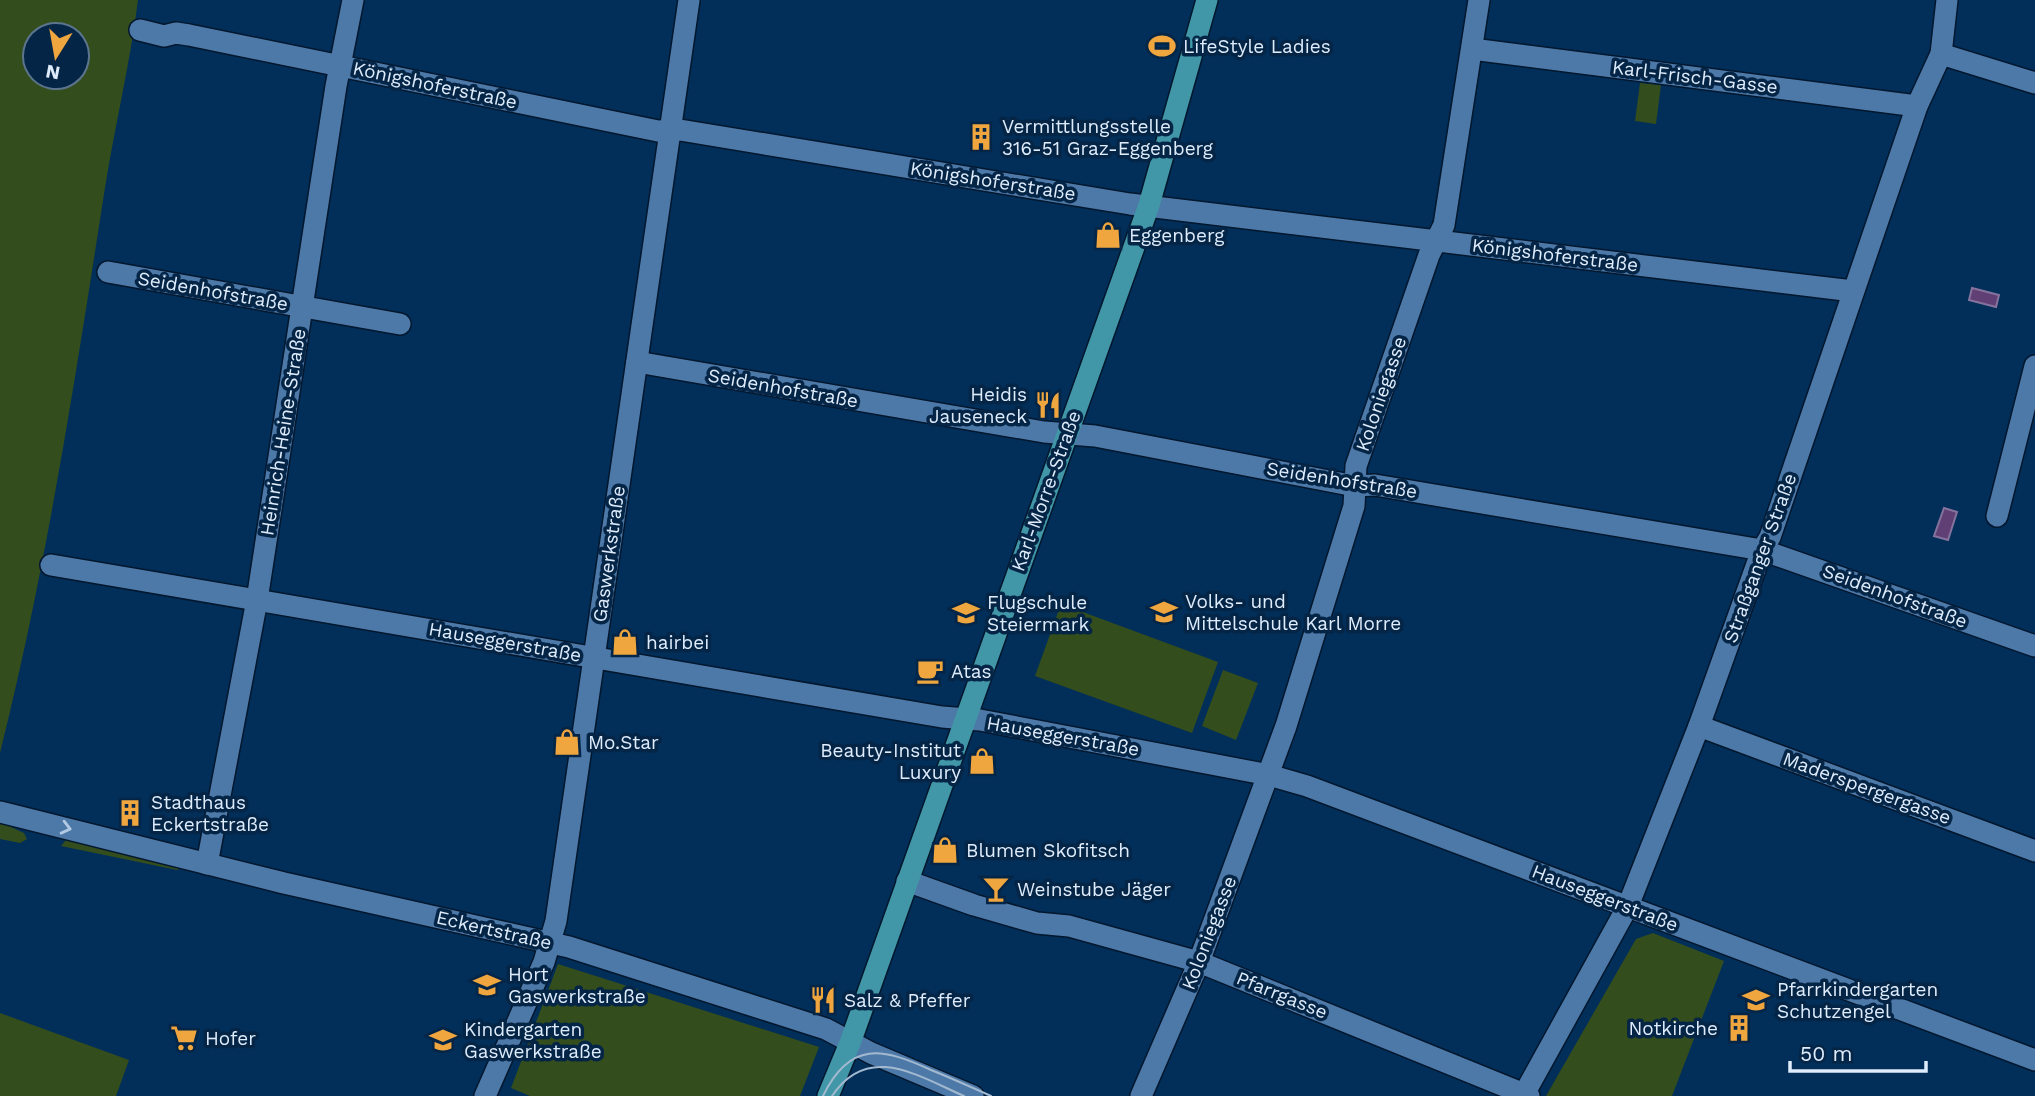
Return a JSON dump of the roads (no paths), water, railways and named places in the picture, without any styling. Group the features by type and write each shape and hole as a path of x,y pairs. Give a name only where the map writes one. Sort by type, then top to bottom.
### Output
{"main road":[{"name":"Karl-Morre-Straße","path":"828,1096 850,1043 1149,205 1207,0"}],"street":[{"name":"Heinrich-Heine-Straße","path":"199,861 257,600 340,66 353,0"},
{"name":"Gaswerkstraße","path":"485,1096 551,943 595,657 689,0"},
{"name":"Koloniegasse","path":"1141,1096 1199,962 1269,775 1319,624 1354,506 1356,466 1444,225 1479,0"},
{"name":"Straßganger Straße","path":"1525,1095 1628,906 1699,726 1762,550 1770,537 1917,106 1941,54 1947,0"},
{"name":"Königshoferstraße","path":"140,30 164,36 176,33 189,35 649,130 680,130 1149,205 1853,291"},
{"name":"Karl-Frisch-Gasse","path":"1472,49 1917,106"},
{"path":"1941,54 2035,83"},
{"name":"Seidenhofstraße","path":"108,272 400,324"},
{"name":"Seidenhofstraße","path":"637,362 1031,430 1096,436 1356,486 1375,485 1762,550 2035,646"},
{"path":"1997,516 2035,366"},
{"name":"Hauseggerstraße","path":"51,565 965,721 980,720 1269,775 1307,786 2035,1060"},
{"name":"Maderspergergasse","path":"1699,726 2035,851"},
{"name":"Eckertstraße","path":"0,812 284,883 551,943 825,1030 972,1096"},
{"name":"Pfarrgasse","path":"907,881 974,905 1041,924 1069,926 1199,962 1525,1095"}],"tram line":[{"path":"823,1096 833,1078 845,1065 856,1057 869,1054 898,1057 991,1096"},
{"path":"832,1096 846,1080 861,1070 877,1067 912,1073 964,1096"}],"place":[{"name":"LifeStyle Ladies","path":"1162,46"},
{"name":"Vermittlungsstelle 316-51 Graz-Eggenberg","path":"981,137"},
{"name":"Eggenberg","path":"1108,235"},
{"name":"Heidis Jauseneck","path":"1048,405"},
{"name":"Volks- und Mittelschule Karl Morre","path":"1164,612"},
{"name":"Flugschule Steiermark","path":"966,613"},
{"name":"hairbei","path":"625,642"},
{"name":"Atas","path":"930,671"},
{"name":"Mo.Star","path":"567,742"},
{"name":"Beauty-Institut Luxury","path":"982,761"},
{"name":"Stadthaus Eckertstraße","path":"130,813"},
{"name":"Blumen Skofitsch","path":"945,850"},
{"name":"Weinstube Jäger","path":"996,889"},
{"name":"Hort Gaswerkstraße","path":"487,985"},
{"name":"Salz & Pfeffer","path":"823,1000"},
{"name":"Pfarrkindergarten Schutzengel","path":"1756,1000"},
{"name":"Notkirche","path":"1739,1028"},
{"name":"Hofer","path":"184,1038"},
{"name":"Kindergarten Gaswerkstraße","path":"443,1040"}]}
